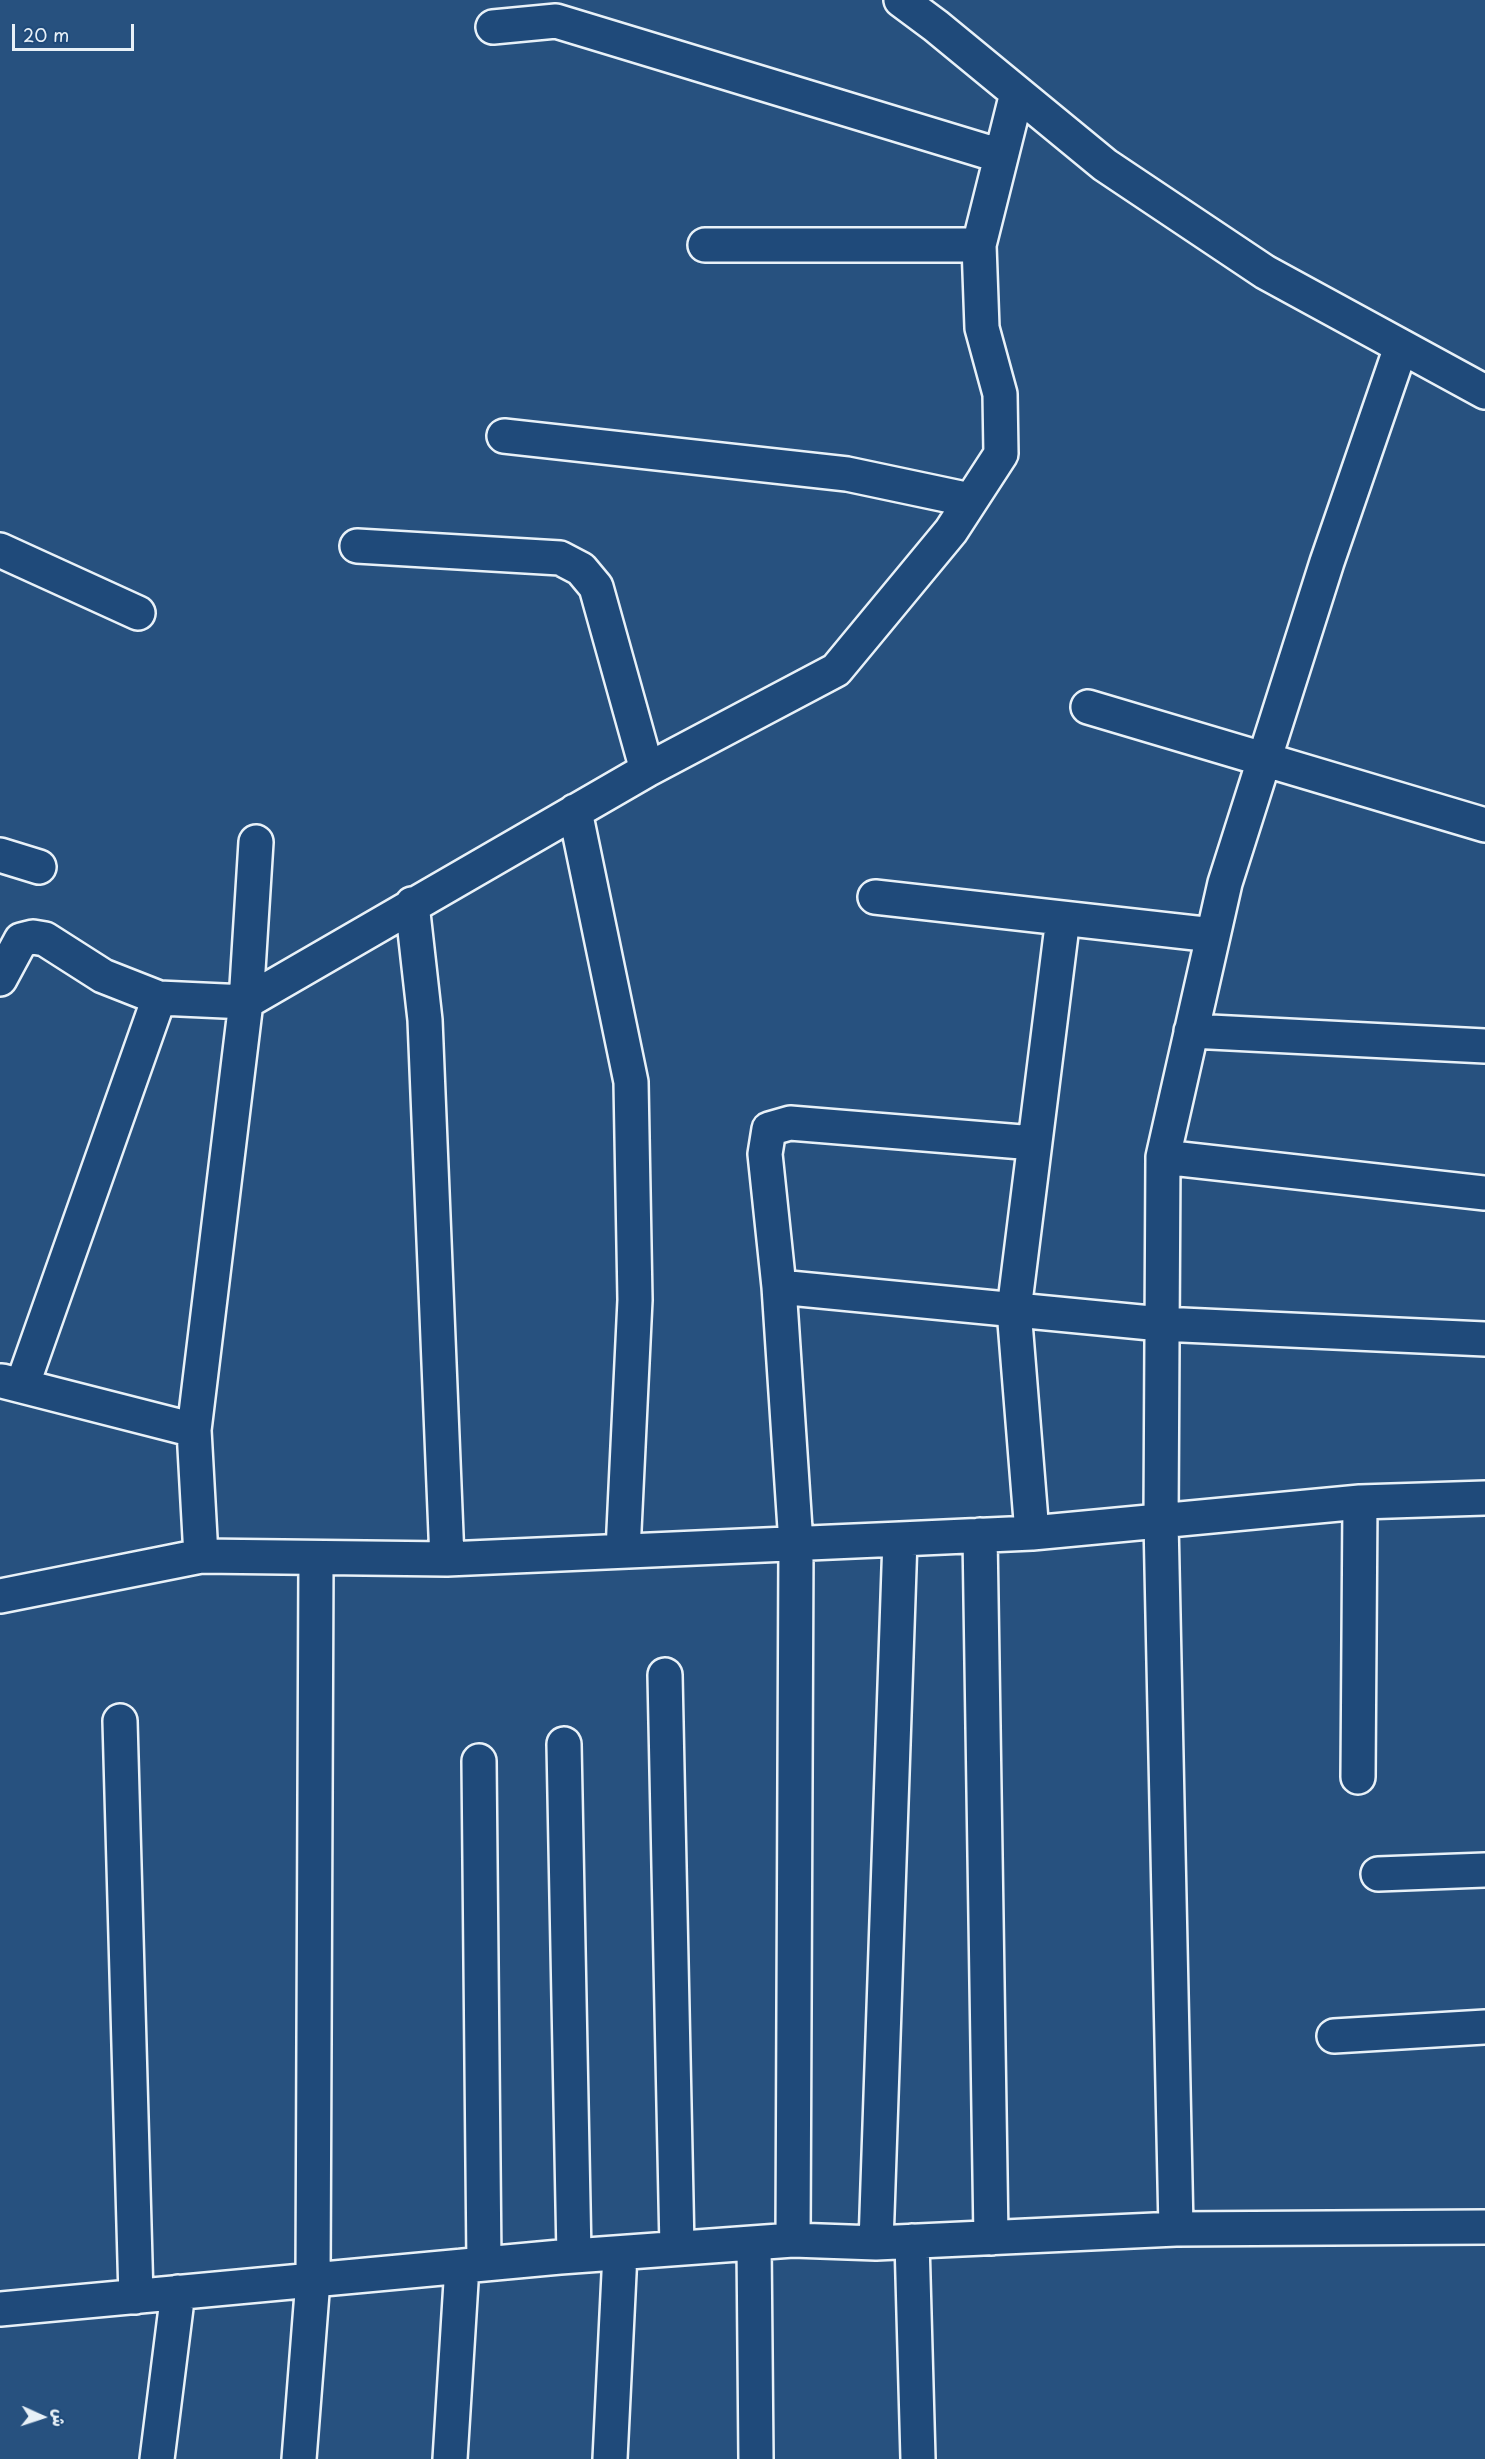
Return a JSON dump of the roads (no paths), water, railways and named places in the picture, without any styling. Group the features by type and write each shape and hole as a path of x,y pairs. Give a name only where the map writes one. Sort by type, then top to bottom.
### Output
{"street":[{"path":"901,0 1105,165 1265,272 1485,392"},
{"path":"493,27 560,10 1001,156"},
{"path":"0,979 21,940 33,937 45,939 103,976 159,998 246,1002 647,770 836,670 951,531 1001,454 1000,394 982,328 979,245 1017,93"},
{"path":"705,245 979,245"},
{"path":"1176,2229 1161,1521 1163,1157 1225,883 1327,562 1401,347"},
{"path":"504,436 847,474 970,500"},
{"path":"357,546 560,558 581,569 596,587 647,770"},
{"path":"0,550 138,613"},
{"path":"1088,707 1485,825"},
{"path":"575,811 631,1082 635,1300 623,1551"},
{"path":"201,1556 194,1430 246,1002 256,842"},
{"path":"0,855 39,867"},
{"path":"875,897 1213,935"},
{"path":"412,904 424,1020 447,1559"},
{"path":"1032,1533 1014,1310 1063,918"},
{"path":"159,998 11,1383 194,1430"},
{"path":"1191,1031 1485,1046"},
{"path":"793,2240 796,1544 778,1287 765,1154 769,1129 790,1123 1034,1143"},
{"path":"1163,1157 1485,1193"},
{"path":"778,1287 1161,1324 1485,1338"},
{"path":"0,1596 201,1556 447,1559 796,1544 1032,1533 1360,1502 1485,1498"},
{"path":"1358,1777 1360,1502"},
{"path":"980,1535 991,2238"},
{"path":"876,2243 900,1539"},
{"path":"299,2459 313,2280 316,1558"},
{"path":"665,1675 677,2248"},
{"path":"120,1721 136,2297"},
{"path":"564,1744 574,2256"},
{"path":"450,2459 473,2265 479,1761"},
{"path":"1378,1874 1485,1870"},
{"path":"1334,2036 1485,2027"},
{"path":"0,2309 574,2256 793,2240 876,2243 1176,2229 1485,2227"},
{"path":"912,2241 918,2459"},
{"path":"754,2243 756,2459"},
{"path":"610,2459 620,2253"},
{"path":"158,2459 178,2292"}]}
